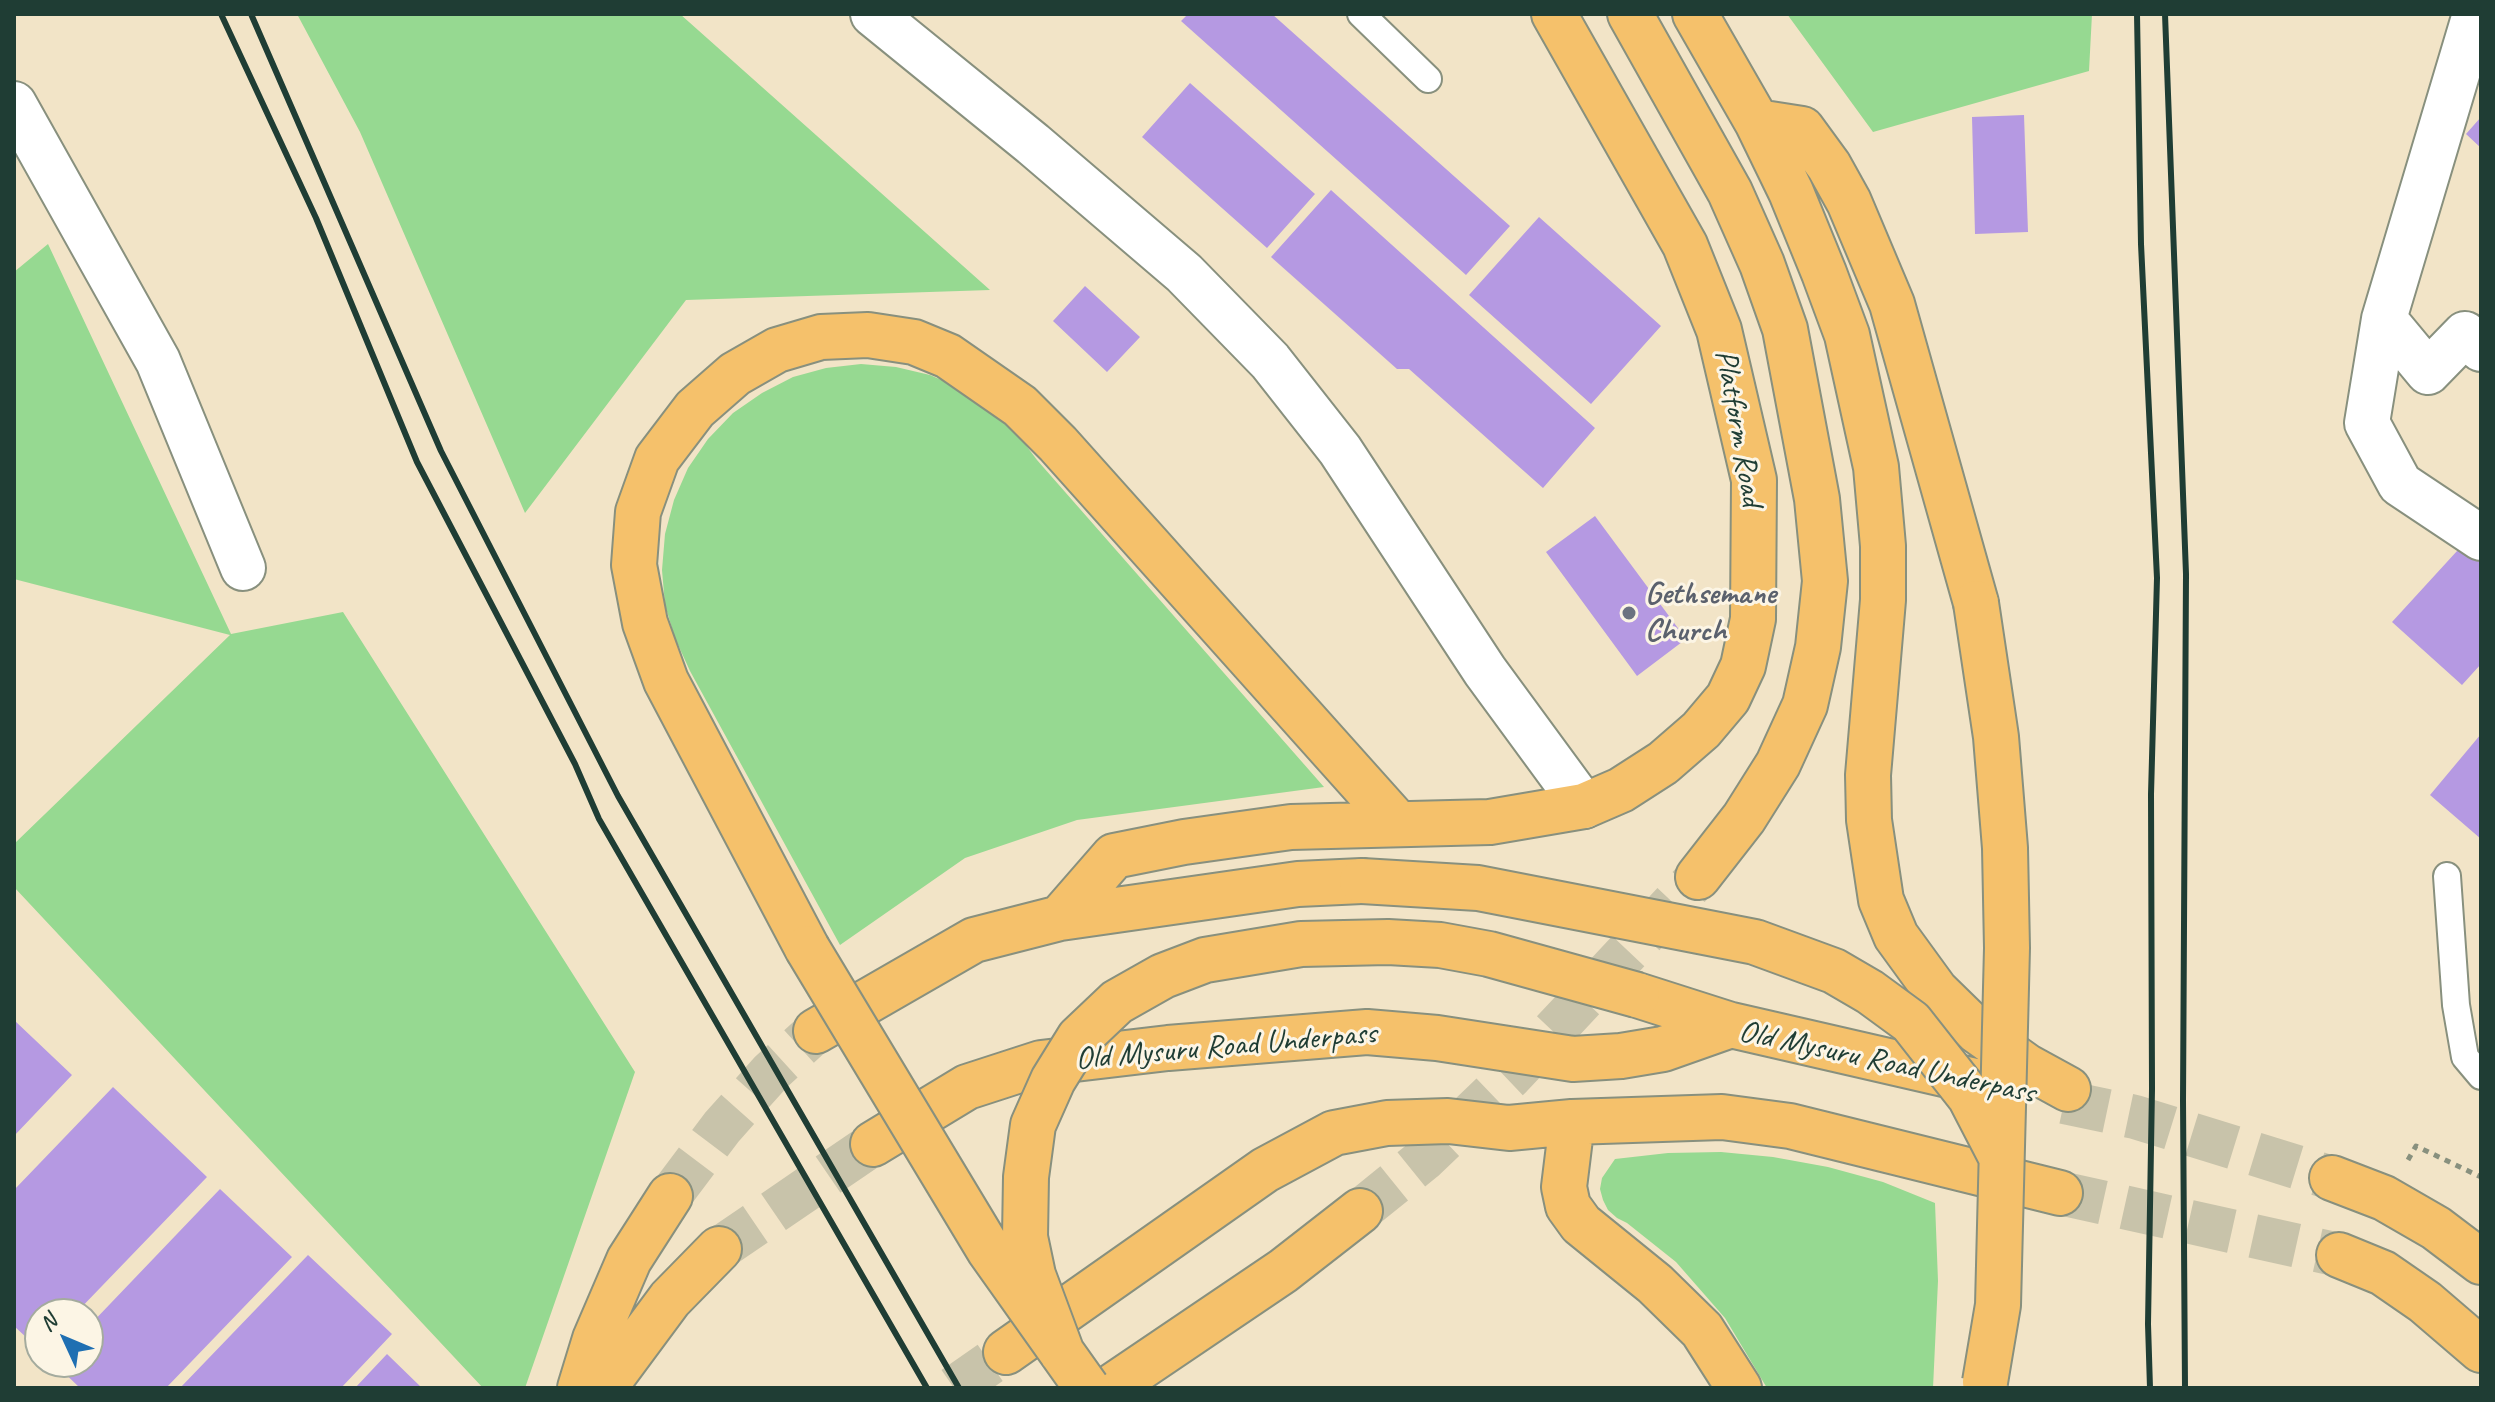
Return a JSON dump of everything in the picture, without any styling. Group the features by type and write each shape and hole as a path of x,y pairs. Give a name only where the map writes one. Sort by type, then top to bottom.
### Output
{"main road":[{"name":"Platform Road","path":"1060,918 1114,856 1184,842 1291,827 1490,822 1584,806 1621,790 1663,763 1701,730 1728,698 1743,666 1753,619 1754,480 1719,330 1685,245 1554,14"},
{"path":"1630,14 1730,192 1762,264 1785,329 1817,499 1825,581 1818,647 1805,705 1778,764 1744,818 1698,877"},
{"path":"1695,14 1757,122 1802,129 1829,166 1875,258 1892,304 1976,603 1996,737 2005,848 2007,948 1998,1305 1984,1385"},
{"name":"Old Mysuru Road Underpass","path":"873,1144 967,1087 1041,1063 1168,1048 1367,1032 1437,1038 1573,1059 1663,1049 1731,1025 2066,1096 1977,1031 1936,991 1896,936 1881,900 1869,820 1868,775 1883,600 1883,546 1876,467 1847,335 1791,192 1757,122"},
{"path":"1087,1388 989,1250 807,948 666,681 645,623 634,565 638,512 657,459 695,409 735,374 777,350 821,337 868,335 914,342 948,356 1020,406 1058,444 1398,824"},
{"path":"816,1031 974,940 1060,918 1298,884 1362,881 1478,888 1755,942 1834,971 1911,1022 1970,1097 2000,1155"},
{"path":"1062,1353 1033,1275 1025,1237 1026,1177 1033,1125 1053,1080 1079,1038 1117,1002 1163,976 1205,960 1301,944 1388,942 1440,945 1489,954 1731,1025"},
{"path":"1006,1352 1265,1170 1334,1133 1387,1123 1448,1121 1509,1128 1572,1122 1722,1117 1790,1126 2060,1193"},
{"path":"1572,1122 1564,1187 1568,1206 1581,1224 1655,1284 1702,1330 1739,1388"},
{"path":"2332,1178 2384,1198 2436,1228 2481,1262"},
{"path":"580,1388 595,1339 629,1260 670,1196"},
{"path":"1110,1388 1283,1271 1360,1211"},
{"path":"604,1388 670,1299 719,1249"},
{"path":"2339,1255 2383,1273 2425,1302 2481,1350"}],"street":[{"path":"873,14 1033,144 1184,273 1270,361 1340,450 1485,671 1584,806"},
{"path":"2475,14 2384,319 2367,423 2400,484 2481,538"},
{"path":"14,104 158,361 243,568"},
{"path":"2384,319 2428,372 2465,334 2481,349"}],"lane":[{"path":"1361,14 1428,79"},
{"path":"2447,876 2456,1005 2465,1057 2481,1076"}],"path":[{"path":"2416,1146 2481,1177"}],"green space":[{"path":"297,14 680,14 990,290 686,300 525,513 360,132"},
{"path":"1787,14 2092,14 2089,71 1873,132"},
{"path":"48,244 231,634 343,612 635,1072 525,1388 483,1388 14,887 14,844 230,635 14,579 14,272"},
{"path":"861,364 896,367 930,375 962,389 991,408 1016,432 1037,460 1324,787 1077,820 965,858 840,945 690,671 665,605 662,570 665,534 674,500 688,468 708,439 733,413 793,377 826,368"},
{"path":"1721,1152 1828,1167 1883,1182 1935,1203 1938,1281 1933,1388 1767,1388 1725,1318 1676,1262 1617,1218 1603,1200 1600,1189 1602,1178 1615,1159 1668,1153"}],"building":[{"path":"1188,14 1272,14 1510,226 1466,275 1181,21"},
{"path":"1190,83 1315,194 1267,248 1142,137"},
{"path":"2024,115 2028,232 1975,234 1972,117"},
{"path":"2481,117 2481,148 2466,134"},
{"path":"1331,190 1595,428 1543,488 1409,369 1397,369 1271,257"},
{"path":"1539,217 1661,326 1591,404 1469,295"},
{"path":"1085,286 1140,337 1107,372 1053,321"},
{"path":"1595,516 1686,639 1637,676 1546,552"},
{"path":"2468,539 2481,550 2481,664 2462,685 2392,622"},
{"path":"2481,734 2481,839 2430,795"},
{"path":"14,1020 72,1075 14,1136"},
{"path":"113,1087 207,1177 90,1298 24,1298 24,1335 14,1326 14,1190"},
{"path":"220,1189 292,1257 166,1388 80,1388 70,1378 104,1378 104,1310"},
{"path":"308,1255 392,1334 341,1388 180,1388"},
{"path":"387,1354 422,1388 355,1388"}],"tunnel":[{"path":"1360,1211 1423,1160 1511,1076 1698,877"},
{"path":"670,1196 722,1127 771,1072 816,1031"},
{"path":"2064,1102 2135,1117 2332,1178"},
{"path":"719,1249 873,1144"},
{"path":"2060,1193 2339,1255"},
{"path":"954,1388 1006,1352"}],"railway":[{"path":"221,14 316,218 417,462 575,764 599,819 927,1388"},
{"path":"251,14 441,451 618,796 959,1388"},
{"path":"2137,14 2141,244 2157,578 2151,794 2150,1388"},
{"path":"2165,14 2186,574 2185,1388"}],"place":[{"name":"Gethsemane Church","path":"1629,613"}]}
